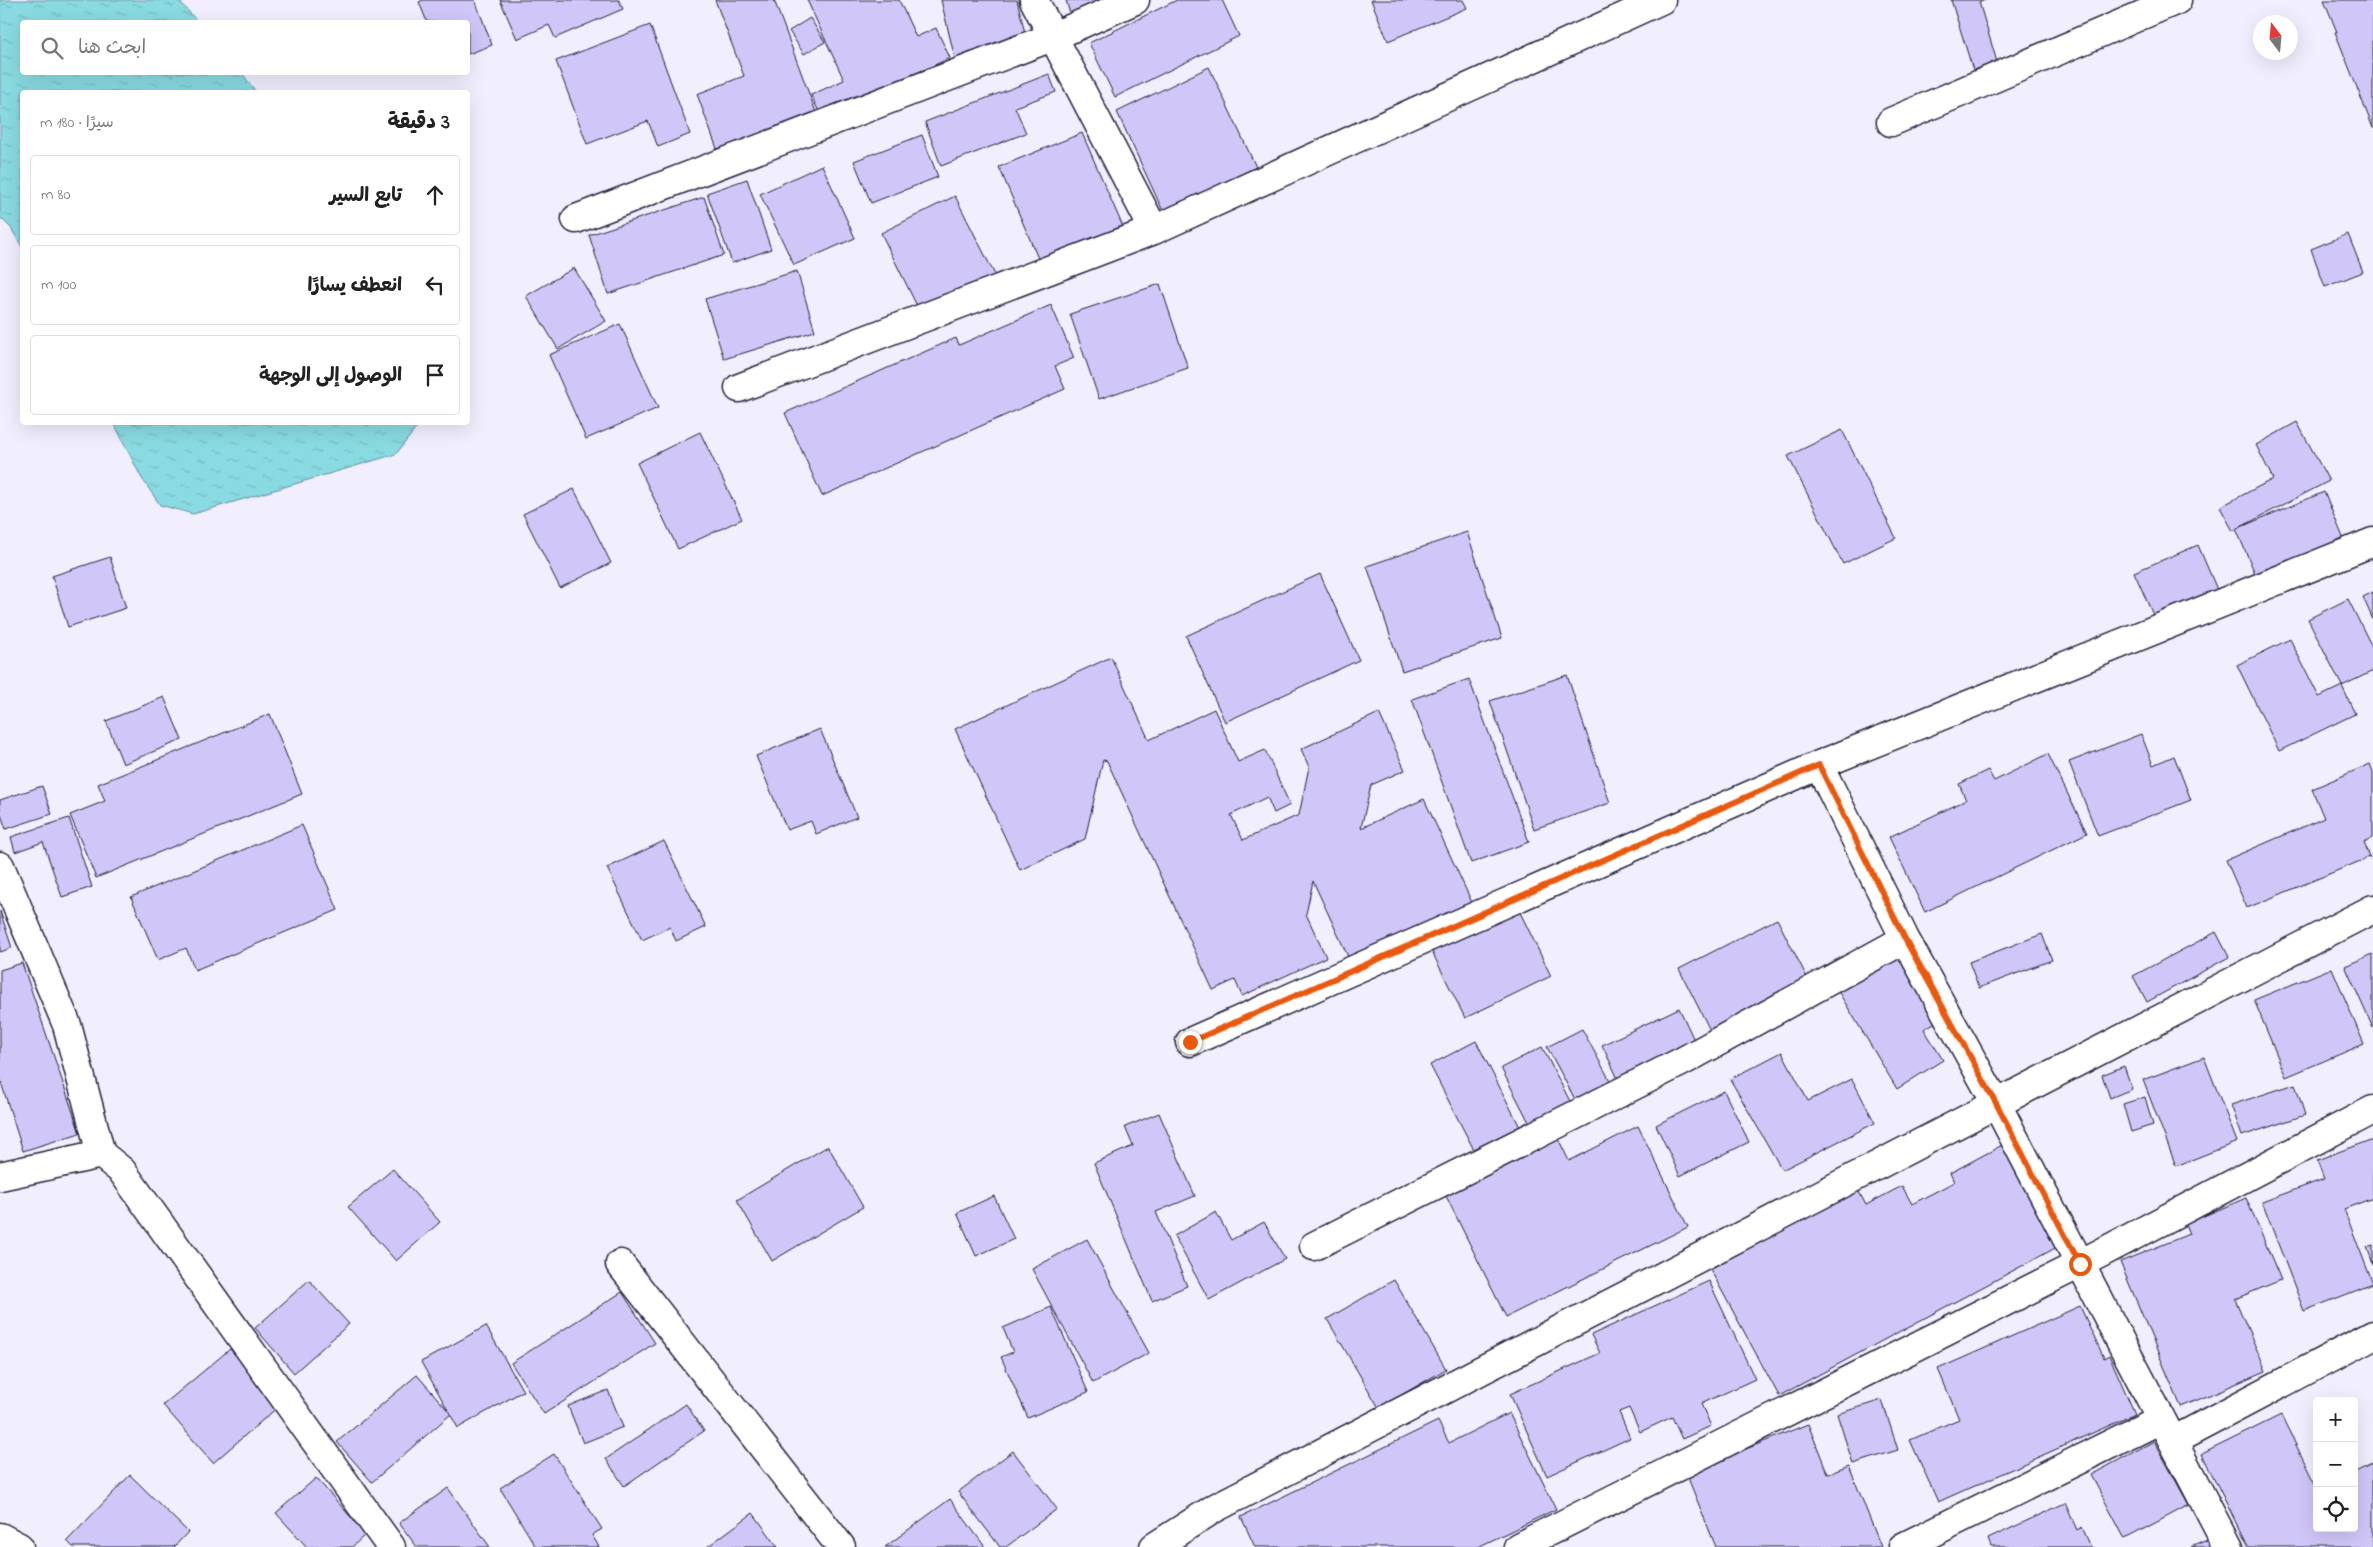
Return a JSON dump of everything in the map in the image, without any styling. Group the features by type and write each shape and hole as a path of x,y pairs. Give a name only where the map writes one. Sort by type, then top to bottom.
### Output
{"street":[{"path":"1034,0 1154,230"},
{"path":"576,218 1052,37 1135,0"},
{"path":"739,388 1154,230 1661,0"},
{"path":"1891,122 2177,0"},
{"path":"1190,1042 1819,765 2373,542"},
{"path":"1819,765 1905,939 1996,1103 2228,1547"},
{"path":"0,866 67,1025 101,1154 122,1171 391,1547"},
{"path":"1154,1547 1216,1508 2373,909"},
{"path":"1314,1246 1683,1060 1905,939"},
{"path":"1518,1547 2080,1264 2373,1110"},
{"path":"0,1176 101,1154"},
{"path":"620,1264 841,1547"},
{"path":"1903,1547 2373,1336"},
{"path":"0,1537 19,1547"}],"water":[{"path":"0,0 178,0 196,20 20,20 20,75 243,75 255,90 20,90 20,244 11,228 0,217"},
{"path":"115,425 419,425 396,454 193,514 160,505 141,477"}],"building":[{"path":"423,0 475,0 492,45 470,53 470,20 426,20 419,2"},
{"path":"500,0 619,0 623,9 555,38 549,25 517,39"},
{"path":"715,0 774,0 817,115 720,157 697,94 744,76"},
{"path":"807,0 899,0 916,37 936,28 950,58 821,116 811,95 844,80"},
{"path":"941,0 1017,0 1027,41 955,59"},
{"path":"1066,0 1113,0 1070,14"},
{"path":"1177,0 1222,0 1239,36 1115,97 1089,43"},
{"path":"1371,0 1463,0 1467,8 1388,41"},
{"path":"1951,0 1986,0 1979,2 1997,62 1973,70"},
{"path":"2324,0 2373,0 2373,128 2335,32 2337,32"},
{"path":"810,18 825,42 804,54 789,31"},
{"path":"650,25 690,134 658,147 648,121 587,144 556,61"},
{"path":"1209,67 1256,167 1163,211 1117,112"},
{"path":"1049,74 1056,92 1015,107 1026,133 941,166 925,122"},
{"path":"1082,133 1123,227 1040,263 999,167"},
{"path":"922,135 938,177 871,203 854,161"},
{"path":"822,165 855,238 794,265 760,194"},
{"path":"747,179 771,249 732,263 707,193"},
{"path":"955,196 995,275 920,312 881,233"},
{"path":"704,197 724,255 608,294 589,235"},
{"path":"2348,234 2363,272 2325,287 2311,249"},
{"path":"574,268 606,321 558,349 526,296"},
{"path":"797,271 815,331 724,359 705,299"},
{"path":"1160,284 1188,368 1099,399 1070,314"},
{"path":"1051,305 1074,358 1055,366 1065,389 822,496 785,413 956,338 959,345"},
{"path":"620,324 658,408 586,439 549,355"},
{"path":"2297,422 2329,481 2233,531 2220,507 2273,479 2256,445"},
{"path":"1842,430 1896,538 1843,564 1788,456"},
{"path":"700,432 742,519 678,549 637,463"},
{"path":"574,489 611,563 560,588 523,514"},
{"path":"2324,492 2345,542 2257,578 2236,529"},
{"path":"1467,532 1502,638 1402,671 1367,566"},
{"path":"2198,545 2224,606 2161,633 2134,572"},
{"path":"110,557 126,608 68,627 52,576"},
{"path":"1320,574 1359,660 1225,722 1186,636"},
{"path":"2373,592 2373,620 2363,597"},
{"path":"2348,599 2373,649 2373,671 2342,686 2308,619"},
{"path":"2290,639 2319,697 2342,686 2355,714 2279,751 2237,665"},
{"path":"1111,657 1149,740 1214,709 1238,762 1265,750 1290,805 1274,813 1267,797 1231,815 1243,840 1299,815 1309,767 1301,749 1379,713 1405,770 1371,785 1361,828 1424,799 1474,907 1351,963 1313,881 1306,914 1326,957 1242,996 1235,980 1213,990 1107,761 1103,760 1085,839 1020,870 955,729"},
{"path":"1567,675 1610,803 1534,829 1490,701"},
{"path":"1469,679 1529,842 1471,863 1412,699"},
{"path":"164,697 182,740 123,764 106,721"},
{"path":"270,714 302,794 96,878 70,815 105,801 98,784"},
{"path":"820,729 857,817 816,834 811,821 787,830 756,756"},
{"path":"2141,734 2153,765 2174,756 2191,800 2098,836 2069,762"},
{"path":"2048,754 2087,833 1925,912 1889,837 1966,800 1959,784 1988,770 1994,781"},
{"path":"2370,764 2373,772 2373,838 2364,842 2370,857 2247,908 2226,860 2324,818 2312,789"},
{"path":"42,786 52,814 6,829 0,812 0,800"},
{"path":"69,818 92,887 62,897 43,842 15,852 11,837"},
{"path":"302,825 338,910 195,970 186,948 158,960 131,897"},
{"path":"664,841 706,927 676,941 670,927 642,940 607,868"},
{"path":"1515,902 1551,976 1465,1018 1428,944"},
{"path":"0,911 12,948 0,952"},
{"path":"1777,919 1812,987 1714,1038 1679,969"},
{"path":"2216,932 2229,957 2147,1002 2133,976"},
{"path":"2042,934 2052,960 1979,988 1969,962"},
{"path":"1899,948 1941,1019 1924,1029 1943,1060 1897,1089 1835,986"},
{"path":"2373,954 2373,1028 2345,966"},
{"path":"22,963 80,1133 23,1151 0,1079 0,970"},
{"path":"2332,968 2364,1044 2286,1077 2254,1000"},
{"path":"1679,1008 1697,1046 1620,1083 1602,1045"},
{"path":"1582,1029 1613,1086 1578,1105 1547,1047"},
{"path":"1476,1041 1520,1127 1474,1150 1430,1065"},
{"path":"1542,1047 1573,1107 1532,1128 1501,1068"},
{"path":"1782,1052 1808,1101 1852,1079 1875,1123 1782,1170 1730,1079"},
{"path":"2204,1057 2237,1142 2176,1166 2143,1080"},
{"path":"2124,1066 2132,1089 2110,1098 2102,1075"},
{"path":"2295,1084 2305,1115 2242,1136 2231,1105"},
{"path":"1724,1091 1749,1142 1680,1176 1656,1125"},
{"path":"2145,1097 2153,1125 2131,1132 2123,1104"},
{"path":"1159,1113 1195,1196 1156,1212 1187,1286 1152,1301 1094,1163 1133,1146 1125,1127"},
{"path":"1638,1126 1688,1227 1506,1317 1441,1186 1554,1130 1569,1161"},
{"path":"2373,1139 2373,1198 2344,1209 2373,1284 2304,1311 2262,1202 2324,1179 2317,1160"},
{"path":"2008,1142 2063,1244 1779,1396 1710,1269 1858,1190 1866,1205 1902,1186 1912,1204 1954,1182 1950,1173"},
{"path":"828,1146 863,1207 772,1261 737,1200"},
{"path":"393,1169 440,1222 396,1261 348,1207"},
{"path":"994,1196 1014,1239 976,1256 957,1213"},
{"path":"2246,1198 2281,1280 2235,1299 2266,1371 2181,1407 2120,1262 2189,1234 2185,1224"},
{"path":"1216,1212 1231,1240 1264,1222 1285,1259 1209,1300 1174,1236"},
{"path":"1087,1239 1149,1353 1093,1383 1032,1269"},
{"path":"2373,1245 2373,1264 2367,1247"},
{"path":"309,1280 349,1324 294,1373 255,1328"},
{"path":"1394,1280 1446,1369 1379,1408 1327,1319"},
{"path":"1709,1281 1755,1379 1701,1404 1711,1426 1682,1439 1672,1417 1640,1432 1629,1408 1619,1412 1630,1438 1547,1476 1510,1394 1600,1353 1591,1335"},
{"path":"622,1292 655,1343 544,1414 511,1363"},
{"path":"2080,1306 2104,1358 2109,1355 2135,1414 1938,1502 1910,1440 1959,1419 1938,1369"},
{"path":"1051,1307 1088,1392 1028,1418 1001,1357 1013,1352 1003,1328"},
{"path":"486,1326 523,1391 458,1428 421,1362"},
{"path":"230,1349 279,1406 213,1463 163,1405"},
{"path":"417,1375 451,1414 372,1482 337,1442"},
{"path":"608,1390 623,1427 583,1443 568,1406"},
{"path":"1882,1400 1898,1450 1853,1464 1837,1414"},
{"path":"686,1404 704,1431 624,1486 606,1459"},
{"path":"1509,1413 1556,1509 1478,1547 1255,1547 1241,1517 1438,1421 1449,1443"},
{"path":"2281,1415 2313,1479 2313,1532 2358,1532 2358,1471 2373,1464 2373,1547 2248,1547 2202,1454"},
{"path":"1808,1424 1828,1474 1849,1466 1881,1547 1716,1547 1686,1473"},
{"path":"2154,1441 2189,1505 2125,1539 2091,1475"},
{"path":"1013,1451 1057,1509 1006,1547 1000,1547 958,1492"},
{"path":"554,1454 602,1529 592,1535 599,1547 536,1547 500,1488"},
{"path":"130,1475 188,1532 174,1547 73,1547 67,1541"},
{"path":"316,1478 366,1534 352,1547 307,1547 276,1513"},
{"path":"448,1488 490,1547 417,1547 399,1523"},
{"path":"950,1499 985,1547 885,1547"},
{"path":"2065,1503 2077,1530 2082,1527 2091,1547 1991,1547 1988,1539"},
{"path":"753,1513 778,1547 707,1547"},
{"path":"2216,1536 2221,1547 2191,1547"}],"route":[{"path":"1190,1042 1819,765 1905,939 1996,1103 2080,1264"}]}
